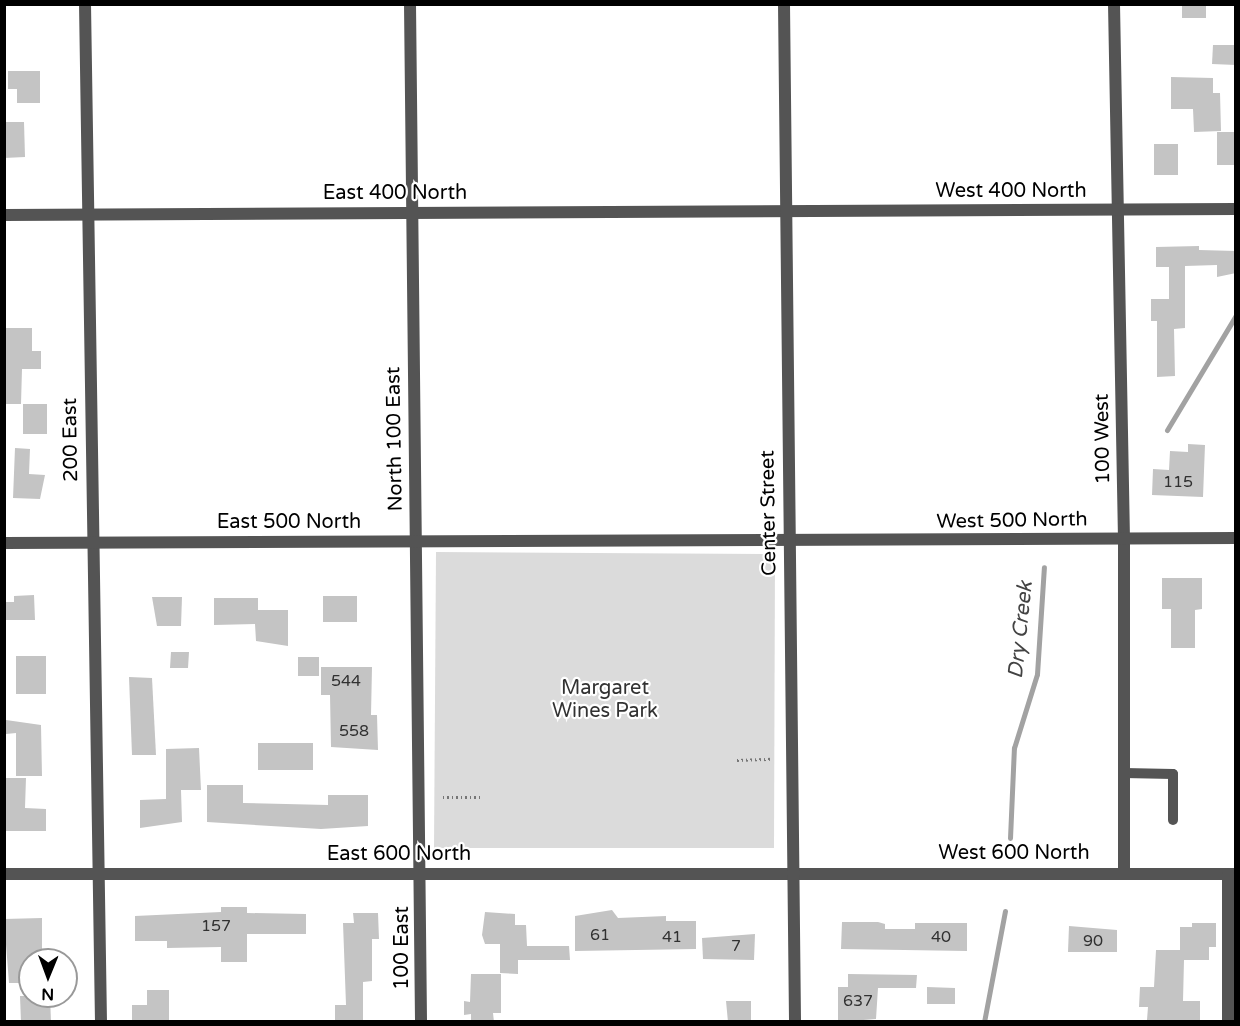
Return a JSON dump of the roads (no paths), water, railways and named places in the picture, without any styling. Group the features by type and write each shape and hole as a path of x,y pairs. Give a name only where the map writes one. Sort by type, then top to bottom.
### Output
{"street":[{"name":"200 East","path":"85,4 101,1022"},
{"name":"North 100 East","path":"410,4 421,874"},
{"name":"Center Street","path":"784,4 795,1022"},
{"name":"100 West","path":"1114,4 1124,539 1124,873"},
{"name":"East 400 North","path":"4,215 786,209"},
{"name":"West 400 North","path":"786,209 1118,211 1236,209"},
{"name":"West 500 North","path":"789,543 1236,538"},
{"name":"East 500 North","path":"4,543 789,543"},
{"name":"East 600 North","path":"4,874 793,873"},
{"name":"West 600 North","path":"793,873 1232,874"},
{"name":"100 East","path":"421,874 421,1022"},
{"path":"1228,1022 1232,874"}],"lane":[{"path":"1124,773 1173,774 1173,820"}],"waterway":[{"name":"Dry Creek","path":"1167,430 1236,315"},
{"name":"Dry Creek","path":"1010,838 1014,748 1037,674 1044,567"},
{"name":"Dry Creek","path":"984,1022 1005,911"}],"park label":[{"name":"Margaret Wines Park","path":"605,700"}]}
